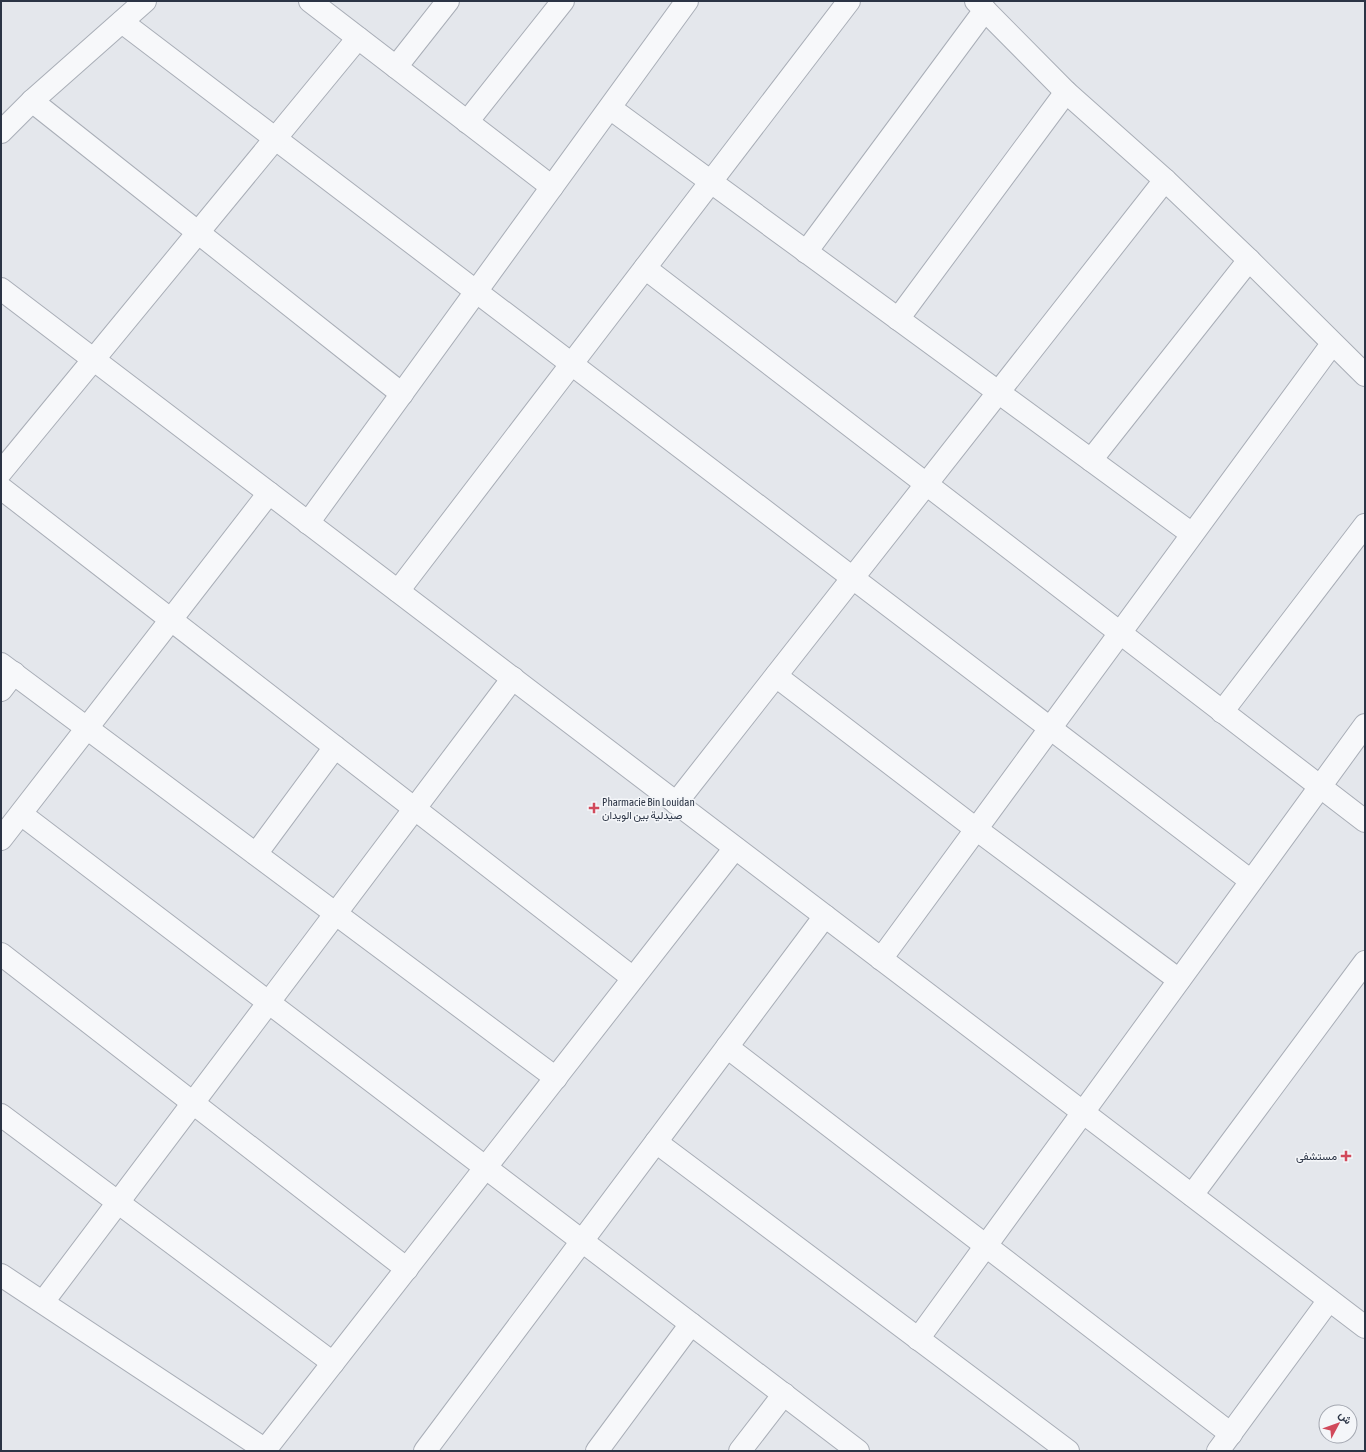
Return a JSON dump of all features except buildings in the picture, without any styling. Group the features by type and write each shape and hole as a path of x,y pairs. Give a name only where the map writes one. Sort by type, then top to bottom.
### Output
{"street":[{"path":"1,132 32,101 145,1"},
{"path":"396,67 448,1"},
{"path":"467,122 563,1"},
{"path":"308,523 687,1"},
{"path":"398,591 849,1"},
{"path":"319,4 358,38 552,187"},
{"path":"806,252 980,6 1066,92 1165,180 1249,260 1332,344 1365,375"},
{"path":"122,22 1251,881"},
{"path":"1,472 358,38"},
{"path":"898,319 1066,92"},
{"path":"32,101 402,394"},
{"path":"610,108 1192,534"},
{"path":"676,803 1165,180"},
{"path":"1091,460 1249,260"},
{"path":"645,268 1365,821"},
{"path":"1,288 1365,1327"},
{"path":"881,959 1332,344"},
{"path":"1,488 633,978"},
{"path":"1,839 269,493"},
{"path":"1222,712 1365,525"},
{"path":"5,676 87,728 556,1078"},
{"path":"776,676 976,829 1180,980"},
{"path":"43,1302 513,678"},
{"path":"918,1339 1365,725"},
{"path":"256,854 335,747"},
{"path":"21,814 858,1451"},
{"path":"1,1275 266,1450 735,848"},
{"path":"425,1451 825,916"},
{"path":"1,954 407,1269"},
{"path":"1192,1195 1365,962"},
{"path":"727,1047 1231,1434"},
{"path":"1,1116 333,1363"},
{"path":"656,1142 1068,1451"},
{"path":"1218,1451 1329,1300"},
{"path":"597,1451 691,1324"},
{"path":"740,1451 784,1394"}],"place":[{"name":"Pharmacie Bin Louidan صيدلية بين الويدان","path":"594,808"},
{"name":"مستشفى","path":"1346,1156"}]}
